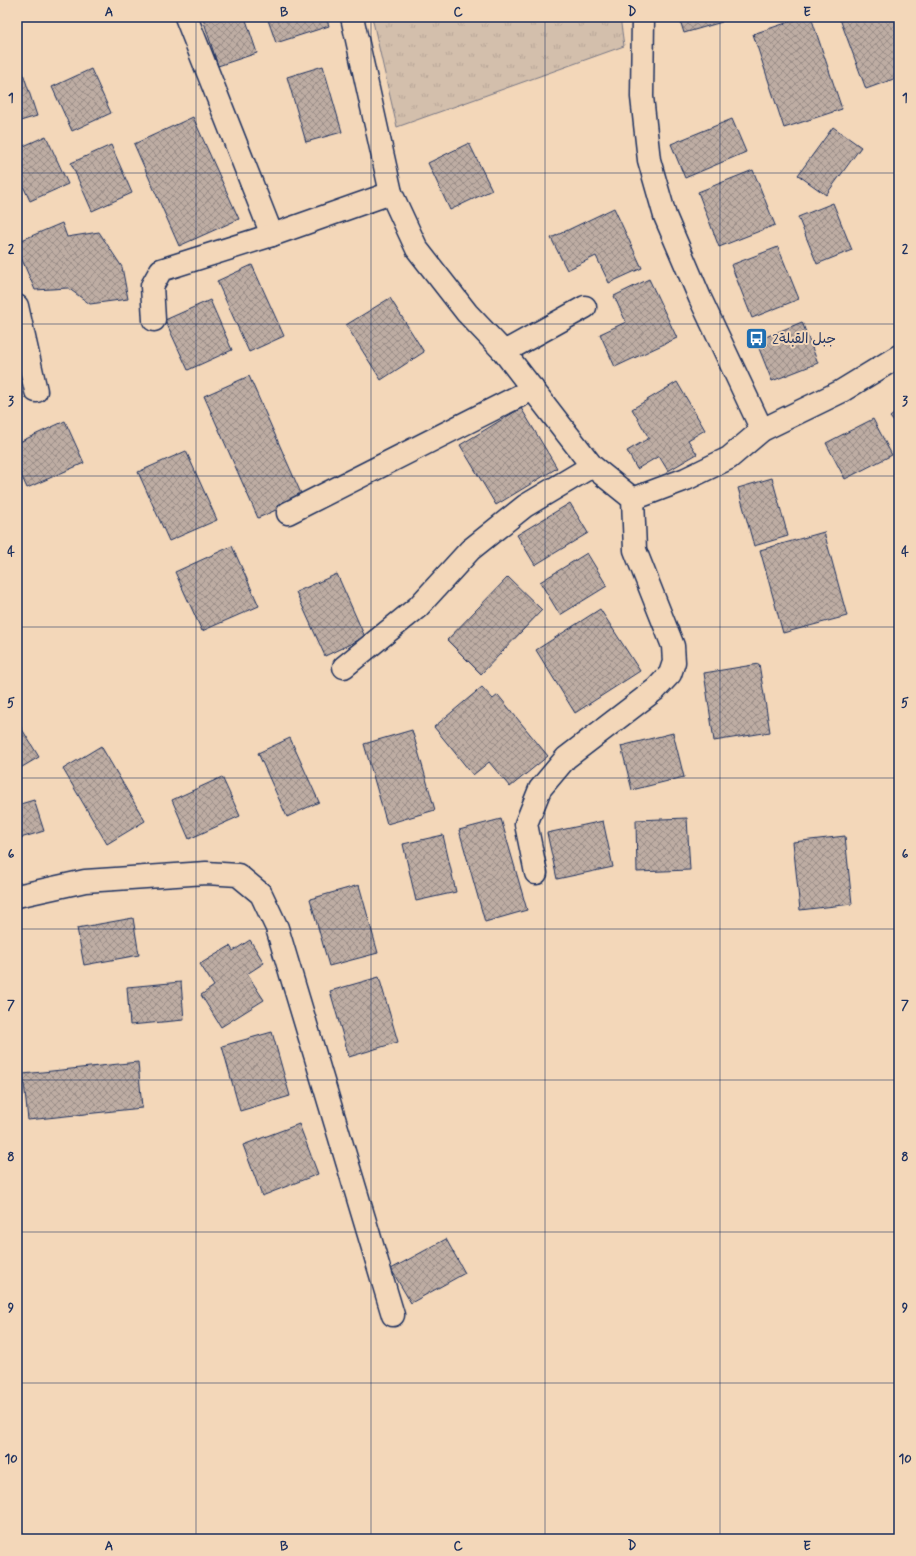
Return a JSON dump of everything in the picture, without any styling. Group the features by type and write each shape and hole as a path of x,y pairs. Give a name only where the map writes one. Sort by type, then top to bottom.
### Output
{"street":[{"path":"186,17 272,235"},
{"path":"352,17 391,193 417,249 467,313 504,352 592,466 633,499 635,550 673,646 674,662 670,674 656,689 566,758 540,789 526,824 536,873"},
{"path":"644,17 642,96 649,160 663,209 700,298 762,430"},
{"path":"154,320 152,286 161,270 272,235 391,193"},
{"path":"17,306 36,391"},
{"path":"504,352 585,307"},
{"path":"633,499 686,479 729,458 762,430 840,392 899,356"},
{"path":"288,513 533,389"},
{"path":"344,667 418,607 470,550 525,506 592,466"},
{"path":"17,896 85,881 206,873 238,875 262,894 277,928 393,1315"}],"green space":[{"path":"372,17 620,17 624,46 397,127"}],"building":[{"path":"210,17 245,17 257,53 218,66 203,19"},
{"path":"267,17 326,17 329,26 276,43"},
{"path":"679,17 721,17 722,22 684,33"},
{"path":"804,17 811,17 842,109 784,128 753,34"},
{"path":"845,17 899,17 899,77 866,89 840,19"},
{"path":"20,64 37,116 17,122 17,66"},
{"path":"323,66 342,132 306,142 287,77"},
{"path":"91,69 111,113 72,131 52,87"},
{"path":"193,117 239,219 179,246 134,144"},
{"path":"732,119 746,152 685,178 671,144"},
{"path":"833,127 861,147 826,195 798,175"},
{"path":"46,136 68,184 30,201 17,173 17,149"},
{"path":"469,143 492,190 450,210 428,163"},
{"path":"111,145 132,193 92,211 71,163"},
{"path":"753,170 775,225 719,247 698,192"},
{"path":"833,203 852,250 817,264 798,217"},
{"path":"614,208 642,268 609,283 596,256 567,270 551,238"},
{"path":"62,223 67,237 99,232 122,267 128,299 90,304 68,288 35,290 17,248 17,242"},
{"path":"778,247 799,299 752,318 731,265"},
{"path":"252,265 284,336 249,352 217,281"},
{"path":"649,279 677,338 615,367 600,334 626,322 614,296"},
{"path":"390,298 424,352 381,380 346,325"},
{"path":"210,300 232,350 188,370 165,320"},
{"path":"802,322 818,363 772,381 756,341"},
{"path":"249,376 303,498 258,518 204,396"},
{"path":"677,382 705,430 688,440 697,454 668,471 659,456 637,469 627,451 649,438 632,409"},
{"path":"521,408 557,468 496,505 460,445"},
{"path":"899,410 899,428 890,417"},
{"path":"873,419 892,455 845,479 826,443"},
{"path":"65,421 84,463 27,488 17,466 17,443"},
{"path":"186,451 217,520 169,541 138,472"},
{"path":"772,478 788,536 754,546 738,488"},
{"path":"570,503 588,533 535,565 517,535"},
{"path":"824,532 847,616 783,633 760,550"},
{"path":"232,546 259,606 202,631 175,572"},
{"path":"587,553 607,586 560,615 540,582"},
{"path":"337,574 365,637 325,656 296,592"},
{"path":"508,577 542,610 481,674 447,640"},
{"path":"600,609 640,671 575,713 536,650"},
{"path":"759,664 770,732 714,741 704,673"},
{"path":"482,687 493,699 498,695 548,756 510,787 489,762 473,775 434,727"},
{"path":"17,721 39,757 17,770"},
{"path":"412,730 435,810 387,824 364,744"},
{"path":"673,733 684,777 632,790 621,746"},
{"path":"290,738 319,802 287,817 258,753"},
{"path":"101,746 145,821 107,844 63,769"},
{"path":"222,777 240,816 189,839 172,800"},
{"path":"34,800 44,831 17,839 17,805"},
{"path":"687,818 690,870 637,872 636,820"},
{"path":"501,819 527,910 485,922 459,830"},
{"path":"603,821 613,867 557,879 547,833"},
{"path":"443,835 456,892 416,901 403,844"},
{"path":"845,836 852,904 800,910 793,842"},
{"path":"359,885 378,953 329,966 310,899"},
{"path":"133,918 139,955 84,965 77,928"},
{"path":"250,940 264,963 247,974 264,1000 221,1027 201,995 214,986 200,964 230,946 233,951"},
{"path":"379,977 398,1042 349,1057 330,991"},
{"path":"181,982 184,1020 130,1025 127,987"},
{"path":"272,1032 290,1096 240,1111 222,1046"},
{"path":"138,1062 142,1108 28,1120 23,1074"},
{"path":"299,1124 318,1174 262,1196 243,1145"},
{"path":"446,1239 465,1273 411,1303 391,1269"}],"waterway":[{"path":"17,1530 23,1539"}],"place":[{"name":"جبل القبلة2","path":"757,338"}]}
